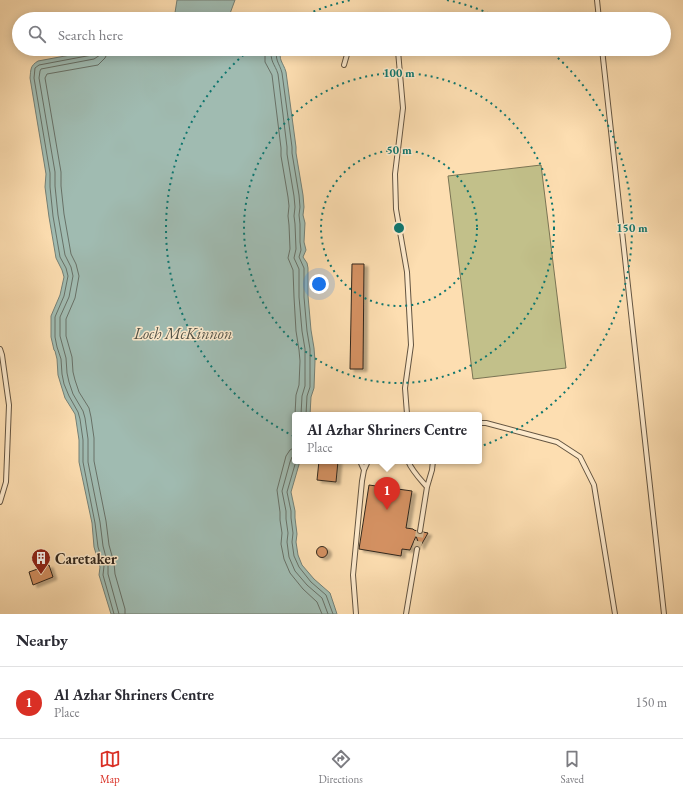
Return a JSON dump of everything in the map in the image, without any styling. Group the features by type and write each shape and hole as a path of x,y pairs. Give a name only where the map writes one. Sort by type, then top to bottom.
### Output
{"lane":[{"path":"597,0 598,12"},
{"path":"344,65 347,56"},
{"path":"398,56 403,108 395,174 396,209 407,272 411,345 405,388 407,412"},
{"path":"603,56 664,614"},
{"path":"0,349 9,405 6,482 0,502"},
{"path":"482,423 557,442 580,457 594,484 615,614"},
{"path":"361,464 364,470"},
{"path":"356,614 353,575 362,481 367,464"},
{"path":"409,464 426,487"},
{"path":"420,531 426,487 433,464"},
{"path":"406,614 417,549"}],"shaded area":[{"path":"541,165 566,368 473,379 448,176"}],"water":[{"path":"177,0 235,0 231,12 175,12"},
{"name":"Loch McKinnon","path":"65,56 280,56 286,72 303,195 303,215 305,223 304,242 306,250 303,257 308,268 308,296 315,361 314,388 311,397 310,412 292,412 292,464 299,464 291,492 295,511 297,534 296,542 298,555 302,565 314,579 330,593 337,614 111,614 99,575 100,567 94,547 92,523 79,462 79,440 75,414 65,398 58,375 57,359 51,337 51,316 60,295 64,277 56,258 45,187 46,174 30,78 32,66 38,61"}],"building":[{"path":"352,264 364,264 363,369 350,369"},
{"path":"319,464 338,464 336,482 317,480"},
{"path":"369,485 412,491 406,528 413,529 419,534 422,534 423,532 428,533 420,547 416,536 410,550 402,549 401,556 359,549"},
{"path":"322,546 326,548 328,552 326,556 322,558 318,556 316,552 318,548"},
{"name":"Caretaker","path":"49,565 53,577 33,585 29,572"}],"tunnel":[{"path":"417,549 420,531"}],"place":[{"name":"Al Azhar Shriners Centre","path":"387,510"},
{"name":"Caretaker","path":"41,575"}]}
